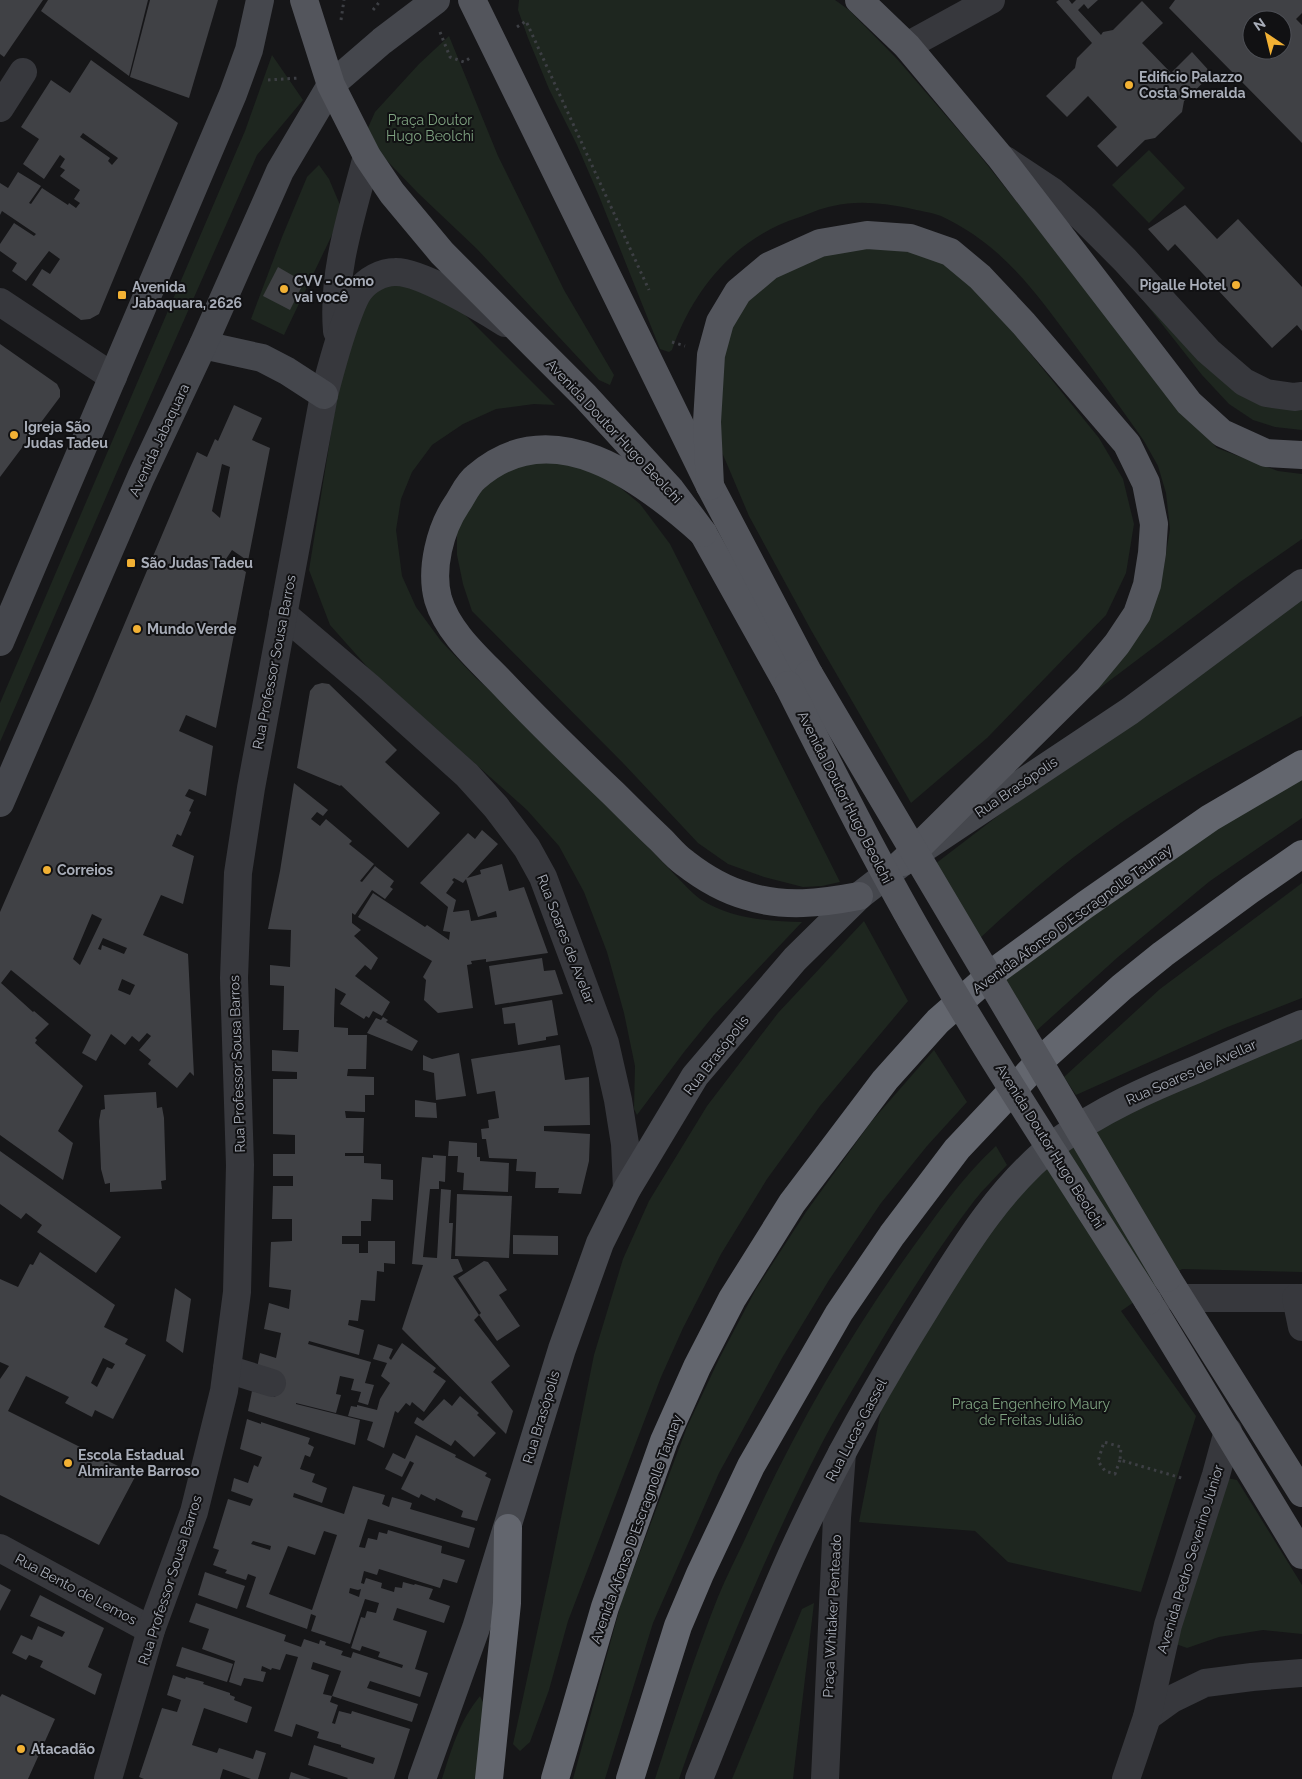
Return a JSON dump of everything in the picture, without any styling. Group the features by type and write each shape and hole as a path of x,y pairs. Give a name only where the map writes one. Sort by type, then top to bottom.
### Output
{"highway":[{"name":"Avenida Afonso D'Escragnolle Taunay","path":"555,1779 605,1607 664,1441 697,1367 732,1299 792,1203 885,1080 938,1021 988,978 1085,905 1210,818 1302,764"},
{"path":"630,1779 678,1626 700,1574 751,1466 839,1313 892,1235 957,1149 1040,1061 1122,987 1170,949 1302,854"},
{"path":"489,1779 507,1603 508,1528"}],"main road":[{"path":"304,0 331,85"},
{"name":"Avenida Doutor Hugo Beolchi","path":"472,0 710,486 882,870 922,940 1036,1126 1228,1430 1302,1555"},
{"path":"859,0 907,46 1000,157 1190,403 1222,433 1266,453 1302,455"},
{"name":"Avenida Doutor Hugo Beolchi","path":"331,85 367,156 398,200 436,246 585,396 672,490 703,533 798,680 1173,1288 1302,1493"},
{"path":"710,486 707,422 710,355 720,322 738,292 769,266 820,243 867,235 910,238 950,252 980,277 1024,324 1127,444 1146,483 1154,524 1147,585 1137,614 1117,644 1088,679 903,862"},
{"path":"703,533 676,508 646,487 614,467 578,452 545,448 506,456 474,478 454,508 442,535 435,566 438,598 448,623 465,644 546,728 684,862 712,881 747,896 777,902 804,904 829,902 859,896"}],"street":[{"path":"0,642 233,94 249,50 260,0"},
{"name":"Avenida Jabaquara","path":"0,803 147,463 203,345 280,171 331,85 382,41 436,0"},
{"path":"907,46 991,0"},
{"path":"0,108 23,72"},
{"name":"Rua Professor Sousa Barros","path":"338,340 336,310 338,270 367,156"},
{"path":"1000,157 1053,192 1084,219 1125,260 1208,351 1244,382 1266,393 1294,397 1302,396"},
{"name":"Rua Professor Sousa Barros","path":"108,1779 151,1630 194,1512 224,1391 237,1292 240,1165 234,978 238,872 251,788 324,395 338,340 360,289 372,279 384,274 397,272 413,274 432,283 477,305 520,331"},
{"path":"0,302 113,377"},
{"path":"203,345 262,358 287,371 324,395"},
{"name":"Rua Brasópolis","path":"422,1779 476,1628 562,1349 600,1242 628,1189 696,1076 795,960 859,896 903,862 1130,711 1302,583"},
{"name":"Rua Soares de Avelar","path":"283,614 369,686 467,775 496,807 526,848 543,877 605,1043 618,1100 625,1144 628,1189"},
{"name":"Rua Soares de Avellar","path":"1083,1125 1153,1087 1302,1024"},
{"name":"Rua Lucas Gassel","path":"699,1779 793,1553 842,1453 910,1334 960,1252 1002,1196 1035,1162 1059,1141 1083,1125"},
{"path":"1173,1288 1299,1298 1302,1328"},
{"path":"227,1368 272,1383"},
{"name":"Avenida Pedro Severino Júnior","path":"1126,1779 1147,1717 1168,1625 1228,1430"},
{"name":"Praça Whitaker Penteado","path":"825,1779 837,1518 842,1453"},
{"name":"Rua Bento de Lemos","path":"0,1548 151,1630"},
{"path":"1147,1717 1172,1699 1206,1683 1302,1673"}],"path":[{"path":"526,21 652,297"},
{"path":"444,41 450,57 464,62"},
{"path":"233,94 265,80 295,77 331,85"},
{"path":"668,333 672,342"},
{"path":"1104,1442 1121,1446 1120,1460 1115,1474 1105,1471 1098,1461 1104,1442"},
{"path":"1120,1460 1212,1487"}],"green space":[{"path":"519,0 835,0 849,10 898,60 973,147 1184,412 1217,448 1278,471 1302,474 1302,539 1240,582 1092,694 1163,572 1170,529 1166,493 1158,466 1144,441 1080,352 1029,286 1014,269 981,240 941,216 880,204 842,204 828,207 775,227 755,238 736,252 705,287 692,306 672,350 669,352 660,349 599,196 577,145 549,89 528,38 518,10"},
{"name":"Praça Doutor Hugo Beolchi","path":"449,36 498,156 564,290 614,375 610,385 599,380 477,249 418,193 370,143 367,130 375,112 419,64"},
{"path":"272,55 303,100 257,155 0,742 0,703 245,131"},
{"path":"1149,150 1185,188 1149,223 1112,185"},
{"path":"319,165 329,179 343,212 284,335 251,319 307,177"},
{"path":"888,241 946,263 996,311 1099,438 1123,479 1134,524 1126,573 1106,615 987,738 911,803 811,630 749,516 721,450 711,404 723,330 766,278 788,262"},
{"path":"428,278 555,405 534,404 496,409 463,424 432,445 412,472 401,499 396,530 402,576 416,607 441,641 476,678 544,738 697,897 712,906 737,915 763,920 802,922 714,1015 637,1115 634,1109 635,1066 624,1013 607,952 584,892 559,846 527,810 370,670 330,625 309,570 344,353 367,279"},
{"path":"1139,295 1211,366 1302,405 1302,430 1275,427 1253,420 1229,404 1202,375"},
{"path":"568,459 612,481 640,504 670,544 840,882 822,886 803,887 764,877 728,864 698,843 624,764 472,611 463,584 457,555 457,531 466,503 502,464"},
{"path":"1302,597 1302,716 1196,776 1119,824 1049,877 978,940 935,864 1072,759"},
{"path":"1302,775 1302,818 1210,881 1118,957 1035,1032 998,978 1099,901"},
{"path":"1302,883 1302,998 1225,1028 1076,1095 1064,1077 1160,989"},
{"path":"864,921 908,1001 820,1106 767,1179 721,1254 683,1328 661,1377 568,1621 549,1690 530,1742 520,1751 513,1744 594,1355 623,1259 649,1201 707,1106 778,1013"},
{"name":"Praça Engenheiro Maury de Freitas Julião","path":"1302,1037 1302,1272 1182,1269 1121,1311 1196,1416 1141,1592 1008,1562 975,1531 859,1522 881,1410 962,1270 1020,1191 1084,1136 1144,1102"},
{"path":"934,1050 967,1102 927,1146 881,1203 829,1280 782,1358 719,1473 653,1623 605,1779 573,1779 622,1600 687,1427 719,1359 756,1289 806,1212 871,1122"},
{"path":"996,1146 1007,1165 974,1201 933,1259 882,1339 821,1445 781,1527 744,1610 710,1694 679,1779 655,1779 718,1597 799,1428 840,1357 884,1288 949,1198"},
{"path":"1226,1478 1237,1480 1302,1585 1302,1634 1263,1630 1219,1637 1187,1648 1173,1643"},
{"path":"814,1603 793,1779 732,1779 802,1609"},
{"path":"480,1696 484,1704 477,1779 442,1779 461,1726"}],"building":[{"path":"0,0 43,0 4,57 0,54"},
{"path":"48,0 148,0 129,76 41,11"},
{"path":"150,0 218,0 189,98 130,77"},
{"name":"Edificio Palazzo Costa Smeralda","path":"1059,0 1069,0 1072,4 1076,0 1098,0 1088,9 1084,4 1078,10 1101,35 1103,32 1113,30 1142,1 1163,23 1142,43 1171,73 1192,52 1212,74 1184,101 1182,112 1155,138 1145,140 1117,167 1097,146 1117,127 1088,96 1067,117 1046,96 1075,68 1077,58 1092,43 1056,2"},
{"path":"1175,0 1302,0 1302,13 1296,19 1302,25 1302,143 1169,8"},
{"path":"91,60 178,123 99,314 90,319 81,320 32,285 42,269 50,274 60,259 49,251 26,281 12,271 17,263 0,251 0,244 14,223 34,236 36,234 2,211 0,215 0,183 8,188 18,172 41,186 29,203 31,204 42,188 68,205 69,203 76,208 80,203 74,199 80,190 60,176 65,170 60,167 65,159 60,155 44,179 23,164 39,139 21,127 51,80 70,93","holes":["83,133 118,158 112,165 108,161 110,158 80,137"]},
{"path":"1185,205 1217,239 1238,219 1302,287 1302,331 1297,325 1272,348 1175,244 1168,251 1148,229"},
{"name":"CVV - Como vai você","path":"278,267 304,282 290,310 263,296"},
{"name":"Igreja São Judas Tadeu","path":"0,344 57,384 60,390 60,397 0,477"},
{"path":"234,405 262,418 252,440 270,448 248,561 232,550 226,559 246,572 216,728 186,715 179,731 213,746 206,796 189,789 185,796 194,800 189,811 191,812 181,836 177,834 172,846 194,856 183,904 161,895 143,935 188,954 194,1076 190,1072 177,1088 148,1064 151,1060 139,1050 151,1036 147,1033 139,1042 132,1036 125,1045 111,1034 96,1061 82,1053 91,1035 11,970 1,983 49,1024 35,1038 37,1040 35,1043 83,1086 58,1131 73,1143 63,1180 0,1135 0,912 92,701 197,452 207,457 215,439 218,441","holes":["222,464 230,467 220,518 212,511","92,914 102,919 80,965 73,959","103,938 127,948 124,954 102,945 101,950 98,949","122,979 135,985 130,995 118,990"]},
{"path":"329,684 397,750 385,762 440,813 408,848 341,785 297,768 310,691 315,685"},
{"path":"294,783 328,810 323,816 317,812 311,819 320,826 326,819 352,841 349,844 374,864 360,881 362,882 375,866 394,881 390,887 393,889 385,899 372,890 355,915 352,913 352,923 361,930 354,936 378,958 371,970 365,965 355,976 390,1002 382,1016 373,1011 369,1018 366,1016 364,1019 340,1004 346,994 335,988 334,1027 348,1028 348,1035 367,1035 366,1069 348,1069 347,1076 374,1077 374,1095 365,1095 365,1112 345,1111 346,1118 364,1118 363,1153 345,1153 345,1156 364,1156 364,1163 381,1164 381,1179 393,1180 393,1200 372,1199 371,1221 361,1221 361,1236 342,1236 342,1244 359,1244 359,1253 368,1253 368,1241 395,1241 395,1264 384,1263 384,1272 377,1271 375,1301 361,1300 358,1321 349,1320 348,1325 364,1330 359,1355 309,1341 308,1344 371,1362 365,1383 374,1385 368,1405 358,1402 361,1392 351,1390 354,1379 340,1376 336,1394 341,1395 336,1413 296,1403 360,1420 355,1445 248,1411 252,1391 275,1397 279,1385 257,1368 260,1353 276,1358 281,1333 264,1329 269,1303 289,1309 291,1290 269,1287 271,1242 292,1241 292,1219 272,1219 273,1186 293,1186 293,1176 273,1176 273,1154 295,1154 295,1135 273,1134 273,1079 297,1079 297,1072 272,1071 272,1050 298,1052 299,1030 283,1030 284,986 270,985 270,965 290,967 291,930 268,929 280,871"},
{"path":"482,830 498,844 467,878 481,874 480,870 502,864 509,891 524,887 548,953 486,962 486,959 471,961 472,964 467,965 473,1008 438,1013 424,1000 426,980 423,977 432,961 358,917 373,893 425,927 427,925 449,940 450,932 443,931 448,907 420,883 468,833 475,839","holes":["454,878 463,883 466,879 478,917 496,911 497,917 471,921 469,910 453,912 456,900 446,893 454,882 452,880"]},
{"path":"542,958 544,971 555,970 563,994 495,1005 489,966"},
{"path":"552,1000 558,1035 546,1037 546,1040 518,1045 515,1023 504,1024 502,1008"},
{"path":"383,1017 388,1020 386,1022 418,1041 412,1051 367,1033 376,1018 381,1020"},
{"path":"560,1045 565,1080 589,1077 590,1125 544,1126 544,1131 590,1134 589,1161 581,1194 558,1193 559,1188 535,1188 536,1172 516,1171 517,1159 489,1158 486,1139 482,1139 481,1129 489,1128 488,1120 499,1118 495,1091 477,1094 471,1059"},
{"path":"459,1053 466,1096 436,1100 434,1073 423,1070 423,1055 432,1059"},
{"path":"156,1092 157,1108 162,1107 164,1118 166,1180 161,1181 162,1189 110,1192 110,1183 105,1184 101,1169 99,1121 101,1110 105,1109 104,1095"},
{"path":"415,1100 436,1103 437,1118 415,1117"},
{"path":"449,1141 477,1143 477,1157 480,1157 480,1161 509,1163 508,1192 463,1190 464,1173 457,1172 458,1156 448,1156"},
{"path":"0,1151 121,1237 96,1273 37,1232 42,1225 26,1213 21,1219 0,1204"},
{"path":"433,1155 446,1156 445,1182 439,1181 439,1189 430,1189 423,1257 437,1258 441,1189 451,1190 449,1223 453,1223 451,1259 458,1259 463,1271 453,1276 479,1315 474,1320 510,1366 491,1382 513,1411 506,1434 402,1329 423,1265 412,1264 422,1157 433,1158"},
{"path":"457,1194 512,1196 509,1258 455,1256"},
{"path":"513,1235 558,1236 558,1255 513,1254"},
{"path":"40,1252 115,1305 104,1327 128,1339 125,1344 146,1355 113,1419 95,1410 92,1417 65,1403 69,1397 26,1376 8,1411 136,1475 99,1545 0,1495 0,1379 9,1366 0,1362 0,1279 18,1287 30,1264 33,1265","holes":["103,1358 115,1364 112,1369 107,1367 97,1387 91,1383"]},
{"path":"484,1261 488,1262 507,1290 499,1295 520,1326 497,1341 479,1315 481,1313 458,1278"},
{"path":"175,1288 191,1299 183,1353 166,1341"},
{"path":"402,1343 436,1368 433,1372 446,1381 424,1412 412,1402 410,1406 406,1403 398,1413 395,1411 384,1448 367,1440 373,1422 348,1416 351,1406 357,1407 357,1405 377,1410 380,1399 390,1383 381,1376 387,1363 373,1359 378,1344 393,1349 389,1358 391,1360"},
{"path":"460,1396 479,1413 477,1415 496,1433 474,1457 455,1440 451,1446 414,1423 417,1417 423,1421 444,1399 452,1406"},
{"path":"247,1419 310,1438 308,1444 314,1447 310,1457 305,1455 300,1469 315,1474 312,1482 327,1488 322,1503 294,1493 293,1497 344,1514 353,1486 385,1495 382,1504 389,1507 392,1497 412,1503 410,1509 475,1528 469,1548 368,1519 359,1547 365,1548 368,1538 377,1540 379,1532 387,1534 388,1530 442,1546 441,1553 465,1560 457,1583 443,1579 440,1588 379,1569 377,1575 364,1571 361,1583 364,1584 366,1578 382,1583 381,1588 394,1592 395,1587 402,1588 403,1582 415,1584 433,1589 429,1599 450,1606 444,1623 397,1608 393,1620 427,1631 415,1669 428,1673 420,1697 370,1681 367,1688 418,1704 412,1722 332,1696 330,1702 338,1705 332,1723 335,1724 339,1711 351,1714 352,1711 410,1729 394,1779 347,1779 308,1765 314,1745 373,1764 375,1758 317,1738 319,1732 296,1724 292,1737 274,1731 298,1657 286,1654 280,1670 272,1668 271,1670 262,1666 261,1671 266,1672 263,1682 244,1678 241,1686 229,1682 235,1661 202,1649 209,1629 189,1622 196,1603 286,1635 284,1641 301,1647 304,1639 319,1644 320,1640 326,1642 325,1645 343,1651 341,1655 351,1658 353,1652 402,1668 403,1665 378,1657 380,1652 362,1646 360,1651 351,1648 361,1617 365,1618 367,1611 376,1613 379,1603 365,1599 350,1644 311,1631 316,1616 311,1614 307,1629 246,1607 256,1577 248,1574 246,1580 225,1573 227,1570 213,1565 219,1550 213,1548 228,1499 250,1506 253,1499 231,1491 234,1478 248,1483 254,1465 258,1467 262,1457 240,1449","holes":["324,1531 337,1535 312,1610 269,1594 288,1546 315,1555","253,1541 271,1546 270,1550 251,1544","350,1588 361,1589 359,1597 349,1593","313,1662 341,1671 332,1696 323,1694 329,1675 311,1669"]},
{"path":"416,1435 487,1473 485,1476 491,1479 477,1521 461,1517 463,1511 436,1498 435,1501 421,1494 419,1498 401,1489 414,1463 410,1461 402,1477 385,1469 393,1453 405,1459"},
{"path":"205,1572 245,1586 237,1609 198,1595"},
{"path":"0,1584 11,1590 0,1611"},
{"path":"40,1595 104,1628 88,1667 102,1674 95,1695 40,1667 43,1661 29,1655 26,1660 12,1653 21,1635 32,1640 38,1626 62,1637 65,1632 30,1616"},
{"path":"182,1647 233,1664 227,1682 176,1666"},
{"path":"173,1675 204,1682 203,1684 230,1693 230,1695 235,1697 234,1700 252,1707 247,1723 204,1708 192,1745 217,1753 219,1748 253,1759 256,1750 266,1753 258,1779 251,1779 223,1769 220,1779 144,1779 139,1777 162,1708 177,1712 181,1700 167,1695"},
{"name":"Atacadão","path":"2,1694 55,1719 28,1779 0,1779 0,1697"},
{"path":"291,1772 311,1779 289,1779"}],"railway":[{"path":"793,682 911,914 997,1053 1158,1303"},
{"path":"779,689 898,921 984,1062 1145,1311"}],"place":[{"name":"Edificio Palazzo Costa Smeralda","path":"1129,85"},
{"name":"Pigalle Hotel","path":"1236,285"},
{"name":"CVV - Como vai você","path":"284,289"},
{"name":"Avenida Jabaquara, 2626","path":"122,295"},
{"name":"Igreja São Judas Tadeu","path":"14,435"},
{"name":"São Judas Tadeu","path":"131,563"},
{"name":"Mundo Verde","path":"137,629"},
{"name":"Correios","path":"47,870"},
{"name":"Escola Estadual Almirante Barroso","path":"68,1463"},
{"name":"Atacadão","path":"21,1749"}]}
